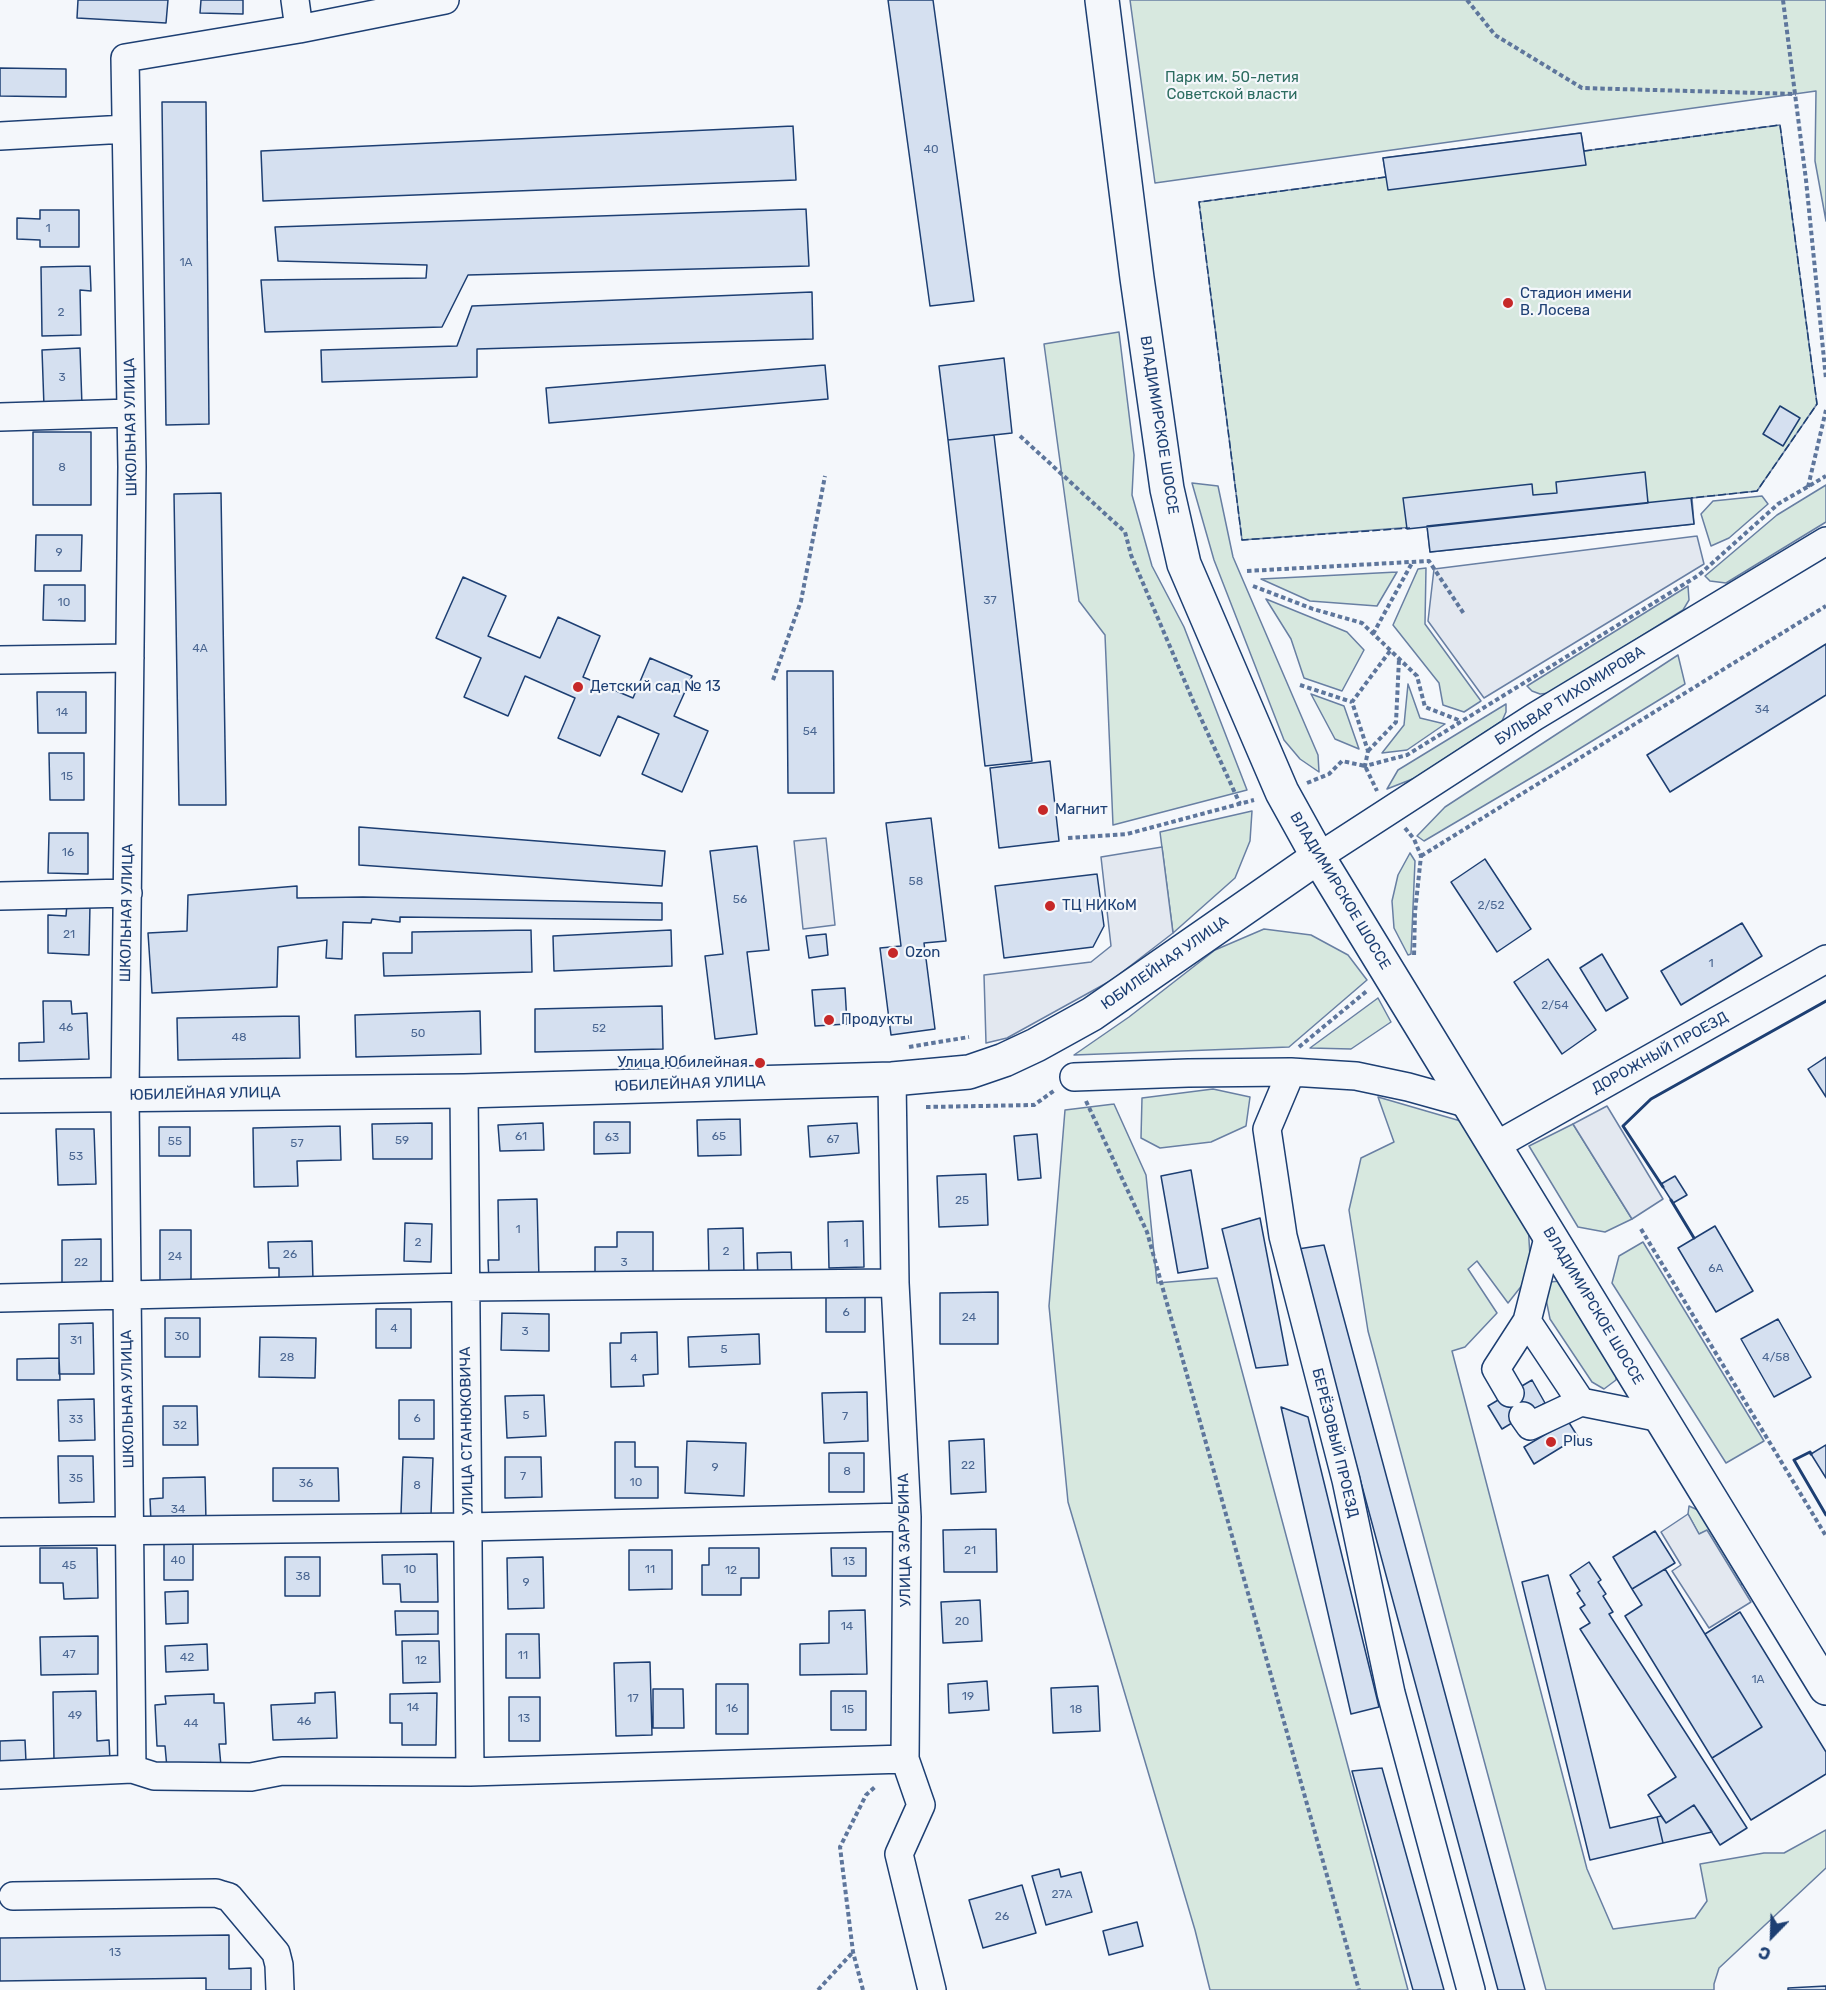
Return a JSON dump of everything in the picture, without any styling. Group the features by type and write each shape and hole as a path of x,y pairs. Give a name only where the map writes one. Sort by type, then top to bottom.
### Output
{"main road":[{"name":"ВЛАДИМИРСКОЕ ШОССЕ","path":"1102,0 1137,278 1167,489 1184,564 1282,792 1318,857 1826,1688"},
{"name":"ЮБИЛЕЙНАЯ УЛИЦА","path":"0,1096 464,1091 892,1079 969,1071 1004,1060 1092,1014 1318,857"}],"street":[{"path":"295,0 299,29 445,0"},
{"name":"ШКОЛЬНАЯ УЛИЦА","path":"132,1769 125,1095 131,413 125,58 299,29"},
{"path":"0,136 126,129"},
{"path":"0,417 131,413"},
{"name":"БУЛЬВАР ТИХОМИРОВА","path":"1318,857 1534,717 1826,541"},
{"path":"0,660 130,658"},
{"path":"0,896 128,893"},
{"name":"ДОРОЖНЫЙ ПРОЕЗД","path":"1495,1146 1826,959"},
{"path":"1074,1077 1188,1072 1291,1072 1356,1076 1408,1087 1469,1104"},
{"name":"БЕРЁЗОВЫЙ ПРОЕЗД","path":"1291,1072 1268,1129 1283,1236 1346,1480 1391,1693 1471,1990"},
{"name":"УЛИЦА ЗАРУБИНА","path":"892,1079 895,1283 907,1517 905,1759 921,1805 899,1854 932,1990"},
{"name":"УЛИЦА СТАНЮКОВИЧА","path":"464,1091 470,1772"},
{"path":"1510,1393 1496,1369 1527,1321 1549,1234"},
{"path":"0,1298 466,1287 895,1283"},
{"path":"1527,1321 1581,1402"},
{"path":"1523,1416 1530,1426 1581,1402 1661,1418"},
{"path":"0,1533 468,1527 907,1517"},
{"path":"0,1775 132,1769 154,1776 251,1777 282,1771 470,1772 905,1759"},
{"path":"13,1896 216,1893 222,1895 229,1898 276,1953 279,1960 280,1990"}],"path":[{"path":"1467,0 1495,35 1582,88 1796,94"},
{"path":"1783,0 1796,94 1826,379"},
{"path":"1808,487 1826,410"},
{"path":"1020,436 1125,532 1131,555 1240,804"},
{"path":"773,680 801,601 825,476"},
{"path":"1352,702 1368,751 1365,766 1407,755 1700,575 1778,504 1826,476"},
{"path":"1247,572 1429,561 1464,614"},
{"path":"1373,634 1413,562"},
{"path":"1253,586 1313,609 1362,624 1417,676 1425,706 1461,721"},
{"path":"1421,856 1826,606"},
{"path":"1352,702 1390,651"},
{"path":"1368,751 1396,722 1399,659"},
{"path":"1300,685 1352,702"},
{"path":"1068,838 1127,834 1282,792 1329,774"},
{"path":"1074,1077 1147,1232 1359,1990"},
{"path":"1641,1229 1826,1536"},
{"path":"863,1990 854,1952 840,1846 866,1795 905,1759"},
{"path":"818,1990 854,1952"}],"green space":[{"name":"Парк им. 50-летия Советской власти","path":"1130,0 1826,0 1826,221 1815,161 1816,91 1155,183"},
{"name":"Стадион имени В. Лосева","path":"1780,125 1817,404 1757,491 1692,498 1694,524 1430,552 1427,526 1242,540 1199,202 1386,177 1383,158 1581,133 1584,151"},
{"path":"1119,332 1134,455 1132,495 1152,566 1184,627 1247,790 1113,825 1105,635 1079,601 1044,344"},
{"path":"1192,483 1218,486 1233,557 1318,755 1319,772 1300,759 1284,740 1214,560"},
{"path":"1826,485 1826,522 1726,583 1710,581 1705,576 1777,515"},
{"path":"1762,496 1768,504 1729,538 1711,546 1701,514 1713,501"},
{"path":"1426,568 1425,624 1481,701 1464,712 1443,705 1439,683 1393,625 1418,569"},
{"path":"1397,572 1377,606 1310,601 1261,579"},
{"path":"1688,586 1689,600 1683,610 1550,693 1540,694 1527,686"},
{"path":"1266,599 1347,632 1364,650 1342,691 1304,678 1291,639"},
{"path":"1678,655 1685,684 1424,841 1417,836 1445,807"},
{"path":"1408,684 1420,718 1445,724 1407,750 1382,753 1404,725"},
{"path":"1311,694 1344,706 1359,749 1335,739"},
{"path":"1506,704 1506,712 1502,721 1415,778 1387,789 1398,770"},
{"path":"1252,811 1250,841 1235,878 1173,933 1160,832"},
{"path":"1410,853 1415,861 1411,954 1408,955 1394,928 1392,901 1398,875"},
{"path":"1264,929 1311,935 1348,955 1367,980 1289,1047 1074,1055 1129,1017 1215,950"},
{"path":"1378,998 1391,1022 1351,1049 1310,1048"},
{"path":"1213,1089 1250,1097 1246,1126 1211,1142 1160,1148 1141,1138 1142,1098"},
{"path":"1378,1097 1464,1122 1528,1223 1531,1274 1508,1303 1477,1261 1468,1269 1497,1313 1465,1347 1452,1351 1587,1869 1613,1929 1695,1918 1707,1901 1700,1864 1764,1853 1784,1853 1826,1830 1826,1868 1719,1968 1714,1990 1546,1990 1368,1331 1349,1210 1361,1158 1394,1142"},
{"path":"1114,1104 1146,1175 1157,1283 1217,1278 1408,1990 1210,1990 1195,1930 1068,1502 1049,1306 1065,1110"},
{"path":"1573,1124 1632,1219 1605,1232 1578,1227 1529,1146"},
{"path":"1643,1242 1764,1441 1726,1463 1612,1283 1619,1256"},
{"path":"1560,1281 1617,1370 1616,1380 1604,1389 1592,1382 1550,1319 1545,1294 1550,1282"},
{"path":"1689,1506 1700,1511 1744,1583 1740,1585 1707,1531 1699,1534 1688,1514"}],"shaded area":[{"path":"1697,536 1704,564 1484,698 1428,621 1434,569"},
{"path":"826,838 835,925 803,929 794,841"},
{"path":"1162,847 1173,933 1112,980 1007,1038 986,1043 984,975 1091,962 1111,946 1101,857"},
{"path":"1607,1106 1663,1199 1632,1219 1573,1124"},
{"path":"1688,1514 1699,1534 1707,1530 1751,1602 1709,1628 1672,1571 1681,1565 1661,1532"}],"building":[{"path":"78,0 168,0 166,23 77,18"},
{"path":"201,0 243,0 243,14 200,13"},
{"path":"888,0 933,0 974,301 930,306"},
{"path":"0,68 66,69 66,97 0,96"},
{"path":"162,102 206,102 209,424 166,425"},
{"path":"793,126 796,180 263,201 261,151"},
{"path":"1581,133 1586,165 1388,190 1383,158"},
{"path":"806,209 809,266 468,275 442,327 265,332 261,280 426,278 427,265 278,261 275,227"},
{"path":"40,210 79,210 79,247 40,247 40,240 17,239 17,218 40,219"},
{"path":"90,266 91,291 80,290 81,335 42,336 41,267"},
{"path":"812,292 813,339 477,349 477,377 322,382 321,350 457,346 472,306"},
{"path":"80,348 82,406 44,407 42,350"},
{"path":"1004,358 1012,433 948,440 939,366"},
{"path":"825,365 828,399 549,423 546,388"},
{"path":"1780,406 1800,418 1783,446 1763,434"},
{"path":"33,432 91,432 91,505 33,505"},
{"path":"994,435 1032,761 985,766 948,440"},
{"path":"1645,472 1648,503 1407,529 1403,498 1532,484 1533,495 1557,493 1556,482"},
{"path":"221,493 226,805 179,805 174,494"},
{"path":"1691,498 1694,524 1430,552 1427,526"},
{"path":"36,535 82,535 81,571 35,571"},
{"name":"Детский сад № 13","path":"463,577 506,596 488,636 540,658 558,617 600,636 583,677 633,698 650,658 692,676 674,716 708,731 682,792 642,774 659,734 618,716 600,756 558,738 575,698 525,676 508,716 464,697 481,658 436,638"},
{"path":"44,585 85,585 85,621 43,620"},
{"path":"1826,644 1826,695 1670,792 1647,755"},
{"path":"787,671 833,671 834,793 788,793"},
{"path":"37,692 86,692 86,733 38,733"},
{"path":"49,753 84,753 84,800 50,800"},
{"path":"1050,761 1059,841 999,848 990,768"},
{"path":"931,818 946,941 924,943 935,1029 891,1035 880,948 901,946 886,823"},
{"path":"359,827 665,851 662,886 359,865"},
{"path":"49,833 88,833 88,874 48,873"},
{"path":"757,846 769,950 747,952 757,1034 715,1039 705,956 723,954 710,851"},
{"path":"1485,859 1531,929 1497,952 1451,882"},
{"name":"ТЦ НИКоМ","path":"1097,874 1104,926 1093,947 1004,958 995,886"},
{"path":"297,886 297,898 363,897 662,903 662,920 400,917 400,922 372,919 371,923 343,922 342,959 326,958 327,940 278,947 277,987 152,993 148,933 187,931 188,895"},
{"path":"67,904 90,904 89,955 48,953 48,915 66,916"},
{"path":"1742,923 1762,956 1681,1005 1661,971"},
{"path":"531,930 532,972 384,976 383,953 412,953 412,932"},
{"path":"671,930 672,966 554,971 553,936"},
{"path":"826,934 828,955 809,958 806,936"},
{"path":"1602,954 1628,998 1606,1011 1580,968"},
{"path":"1548,959 1596,1030 1562,1054 1514,982"},
{"path":"845,988 847,1024 815,1026 812,990"},
{"path":"43,1001 71,1001 72,1014 87,1013 89,1059 19,1061 19,1043 44,1042"},
{"path":"662,1006 663,1049 535,1052 535,1009"},
{"path":"480,1011 481,1054 356,1057 355,1015"},
{"path":"299,1016 300,1058 178,1060 177,1018"},
{"path":"1826,1057 1826,1097 1808,1069"},
{"path":"740,1119 741,1155 698,1156 697,1120"},
{"path":"594,1122 630,1122 630,1153 594,1154"},
{"path":"432,1123 432,1159 373,1159 372,1124"},
{"path":"543,1123 544,1150 500,1151 498,1125"},
{"path":"857,1123 859,1153 810,1157 808,1126"},
{"path":"340,1126 341,1160 297,1161 298,1186 254,1187 253,1128"},
{"path":"159,1127 190,1127 190,1156 159,1156"},
{"path":"56,1129 94,1129 96,1184 58,1185"},
{"path":"1037,1134 1041,1178 1018,1180 1014,1136"},
{"path":"1191,1170 1208,1268 1178,1273 1161,1176"},
{"path":"986,1174 988,1225 939,1227 937,1176"},
{"path":"1675,1176 1687,1195 1673,1203 1661,1184"},
{"path":"537,1199 539,1280 489,1281 488,1260 499,1260 498,1200"},
{"path":"1260,1218 1288,1365 1256,1368 1222,1229"},
{"path":"863,1221 864,1267 829,1268 828,1222"},
{"path":"405,1223 432,1224 431,1262 404,1261"},
{"path":"1715,1226 1753,1291 1716,1312 1678,1248"},
{"path":"743,1228 744,1275 709,1276 708,1229"},
{"path":"160,1230 191,1230 191,1284 160,1284"},
{"path":"617,1232 653,1232 653,1279 595,1279 595,1247 617,1247"},
{"path":"101,1239 101,1286 62,1286 62,1240"},
{"path":"312,1241 313,1281 279,1281 279,1268 269,1268 268,1242"},
{"path":"1324,1245 1525,1990 1498,1990 1298,1249"},
{"path":"791,1252 792,1277 758,1278 757,1253"},
{"path":"998,1292 998,1344 940,1344 940,1293"},
{"path":"865,1294 865,1332 826,1332 826,1295"},
{"path":"376,1309 411,1309 411,1348 376,1348"},
{"path":"502,1313 549,1314 549,1351 501,1350"},
{"path":"165,1318 200,1318 200,1357 165,1357"},
{"path":"1778,1319 1811,1377 1774,1397 1741,1339"},
{"path":"93,1323 94,1374 59,1374 59,1324"},
{"path":"657,1332 658,1374 643,1375 644,1386 611,1387 610,1343 621,1343 621,1333"},
{"path":"759,1334 760,1364 689,1367 688,1337"},
{"path":"260,1337 316,1338 315,1378 259,1377"},
{"path":"59,1358 60,1380 17,1380 17,1359"},
{"path":"1532,1380 1545,1403 1502,1429 1488,1406"},
{"path":"867,1392 868,1441 824,1443 822,1393"},
{"path":"544,1395 546,1436 507,1438 505,1396"},
{"path":"94,1399 95,1440 59,1441 58,1400"},
{"path":"399,1400 434,1400 434,1439 399,1439"},
{"path":"163,1406 197,1406 198,1445 163,1445"},
{"path":"1281,1407 1308,1417 1379,1707 1351,1714"},
{"name":"Plus","path":"1568,1421 1578,1437 1534,1464 1524,1447"},
{"path":"984,1439 986,1492 951,1494 949,1441"},
{"path":"687,1441 746,1443 744,1496 685,1493"},
{"path":"615,1442 635,1442 635,1467 658,1467 658,1498 615,1498"},
{"path":"1826,1445 1826,1478 1811,1454"},
{"path":"829,1453 864,1453 864,1492 829,1492"},
{"path":"58,1456 93,1456 94,1502 59,1503"},
{"path":"403,1457 433,1458 431,1515 401,1514"},
{"path":"505,1457 541,1457 542,1497 505,1498"},
{"path":"273,1468 338,1468 339,1501 273,1501"},
{"path":"205,1477 206,1521 151,1522 150,1499 163,1498 163,1478"},
{"path":"996,1529 997,1572 944,1572 943,1530"},
{"path":"1655,1531 1675,1563 1632,1589 1613,1557"},
{"path":"164,1541 193,1541 193,1580 164,1580"},
{"path":"40,1548 97,1548 98,1598 64,1599 63,1583 40,1583"},
{"path":"709,1548 759,1548 759,1578 741,1578 741,1595 702,1595 702,1565 709,1565"},
{"path":"831,1548 866,1548 866,1576 832,1576"},
{"path":"629,1550 672,1550 672,1589 629,1590"},
{"path":"437,1554 438,1602 401,1602 400,1584 383,1584 382,1555"},
{"path":"285,1557 320,1557 320,1596 285,1596"},
{"path":"543,1557 544,1608 508,1609 507,1558"},
{"path":"1589,1562 1601,1580 1598,1582 1606,1594 1603,1596 1613,1612 1609,1614 1747,1828 1720,1845 1694,1805 1666,1823 1648,1795 1676,1777 1580,1629 1590,1623 1580,1608 1585,1605 1570,1575"},
{"path":"1665,1569 1762,1727 1712,1758 1625,1616 1642,1605 1632,1589"},
{"path":"1548,1575 1610,1828 1657,1817 1663,1843 1590,1860 1522,1582"},
{"path":"188,1591 188,1623 166,1624 165,1592"},
{"path":"980,1600 982,1641 943,1643 941,1602"},
{"path":"865,1610 867,1674 800,1675 800,1644 829,1643 829,1611"},
{"path":"395,1611 438,1611 438,1634 396,1635"},
{"path":"1740,1612 1826,1752 1826,1774 1751,1820 1712,1758 1762,1727 1705,1634"},
{"path":"506,1634 539,1634 540,1678 506,1678"},
{"path":"98,1636 98,1674 41,1675 40,1637"},
{"path":"402,1641 439,1641 440,1682 403,1683"},
{"path":"207,1644 208,1670 166,1672 165,1646"},
{"path":"650,1662 652,1735 616,1736 614,1663"},
{"path":"987,1681 989,1710 949,1713 948,1684"},
{"path":"716,1684 748,1684 748,1734 716,1734"},
{"path":"1098,1686 1100,1731 1053,1733 1051,1688"},
{"path":"653,1689 683,1689 684,1728 653,1728"},
{"path":"96,1691 97,1741 109,1740 110,1761 54,1762 53,1692"},
{"path":"831,1691 866,1691 866,1730 831,1730"},
{"path":"335,1692 337,1738 273,1740 271,1705 315,1703 315,1693"},
{"path":"437,1693 436,1745 402,1745 402,1723 390,1723 390,1694"},
{"path":"214,1694 214,1703 224,1703 226,1744 219,1744 221,1766 167,1768 165,1746 157,1746 155,1705 166,1704 165,1696"},
{"path":"509,1697 540,1697 540,1741 509,1741"},
{"path":"25,1740 26,1762 0,1763 0,1741"},
{"path":"1382,1768 1444,1990 1413,1990 1352,1771"},
{"path":"1694,1805 1712,1832 1663,1843 1657,1817 1661,1816 1666,1823"},
{"path":"1059,1869 1061,1877 1081,1872 1092,1912 1046,1925 1032,1876"},
{"path":"1022,1885 1036,1933 983,1948 969,1900"},
{"path":"1137,1922 1143,1946 1109,1955 1103,1931"},
{"path":"229,1935 229,1969 251,1968 251,1990 206,1990 206,1978 0,1981 0,1938"},
{"path":"1826,1986 1826,1990 1788,1990 1788,1988"}],"fence":[{"path":"1584,151 1780,125 1817,404 1757,491 1691,498"},
{"path":"1386,177 1199,202 1242,540 1410,528"}],"wall":[{"path":"1663,1187 1623,1126 1651,1099 1826,1001"},
{"path":"1671,1200 1694,1238"},
{"path":"1811,1454 1810,1452 1794,1460 1826,1515"}],"place":[{"name":"Стадион имени В. Лосева","path":"1508,303"},
{"name":"Детский сад № 13","path":"578,687"},
{"name":"Магнит","path":"1043,810"},
{"name":"ТЦ НИКоМ","path":"1050,906"},
{"name":"Ozon","path":"893,953"},
{"name":"Продукты","path":"829,1020"},
{"name":"Улица Юбилейная","path":"760,1063"},
{"name":"Plus","path":"1551,1442"}]}
